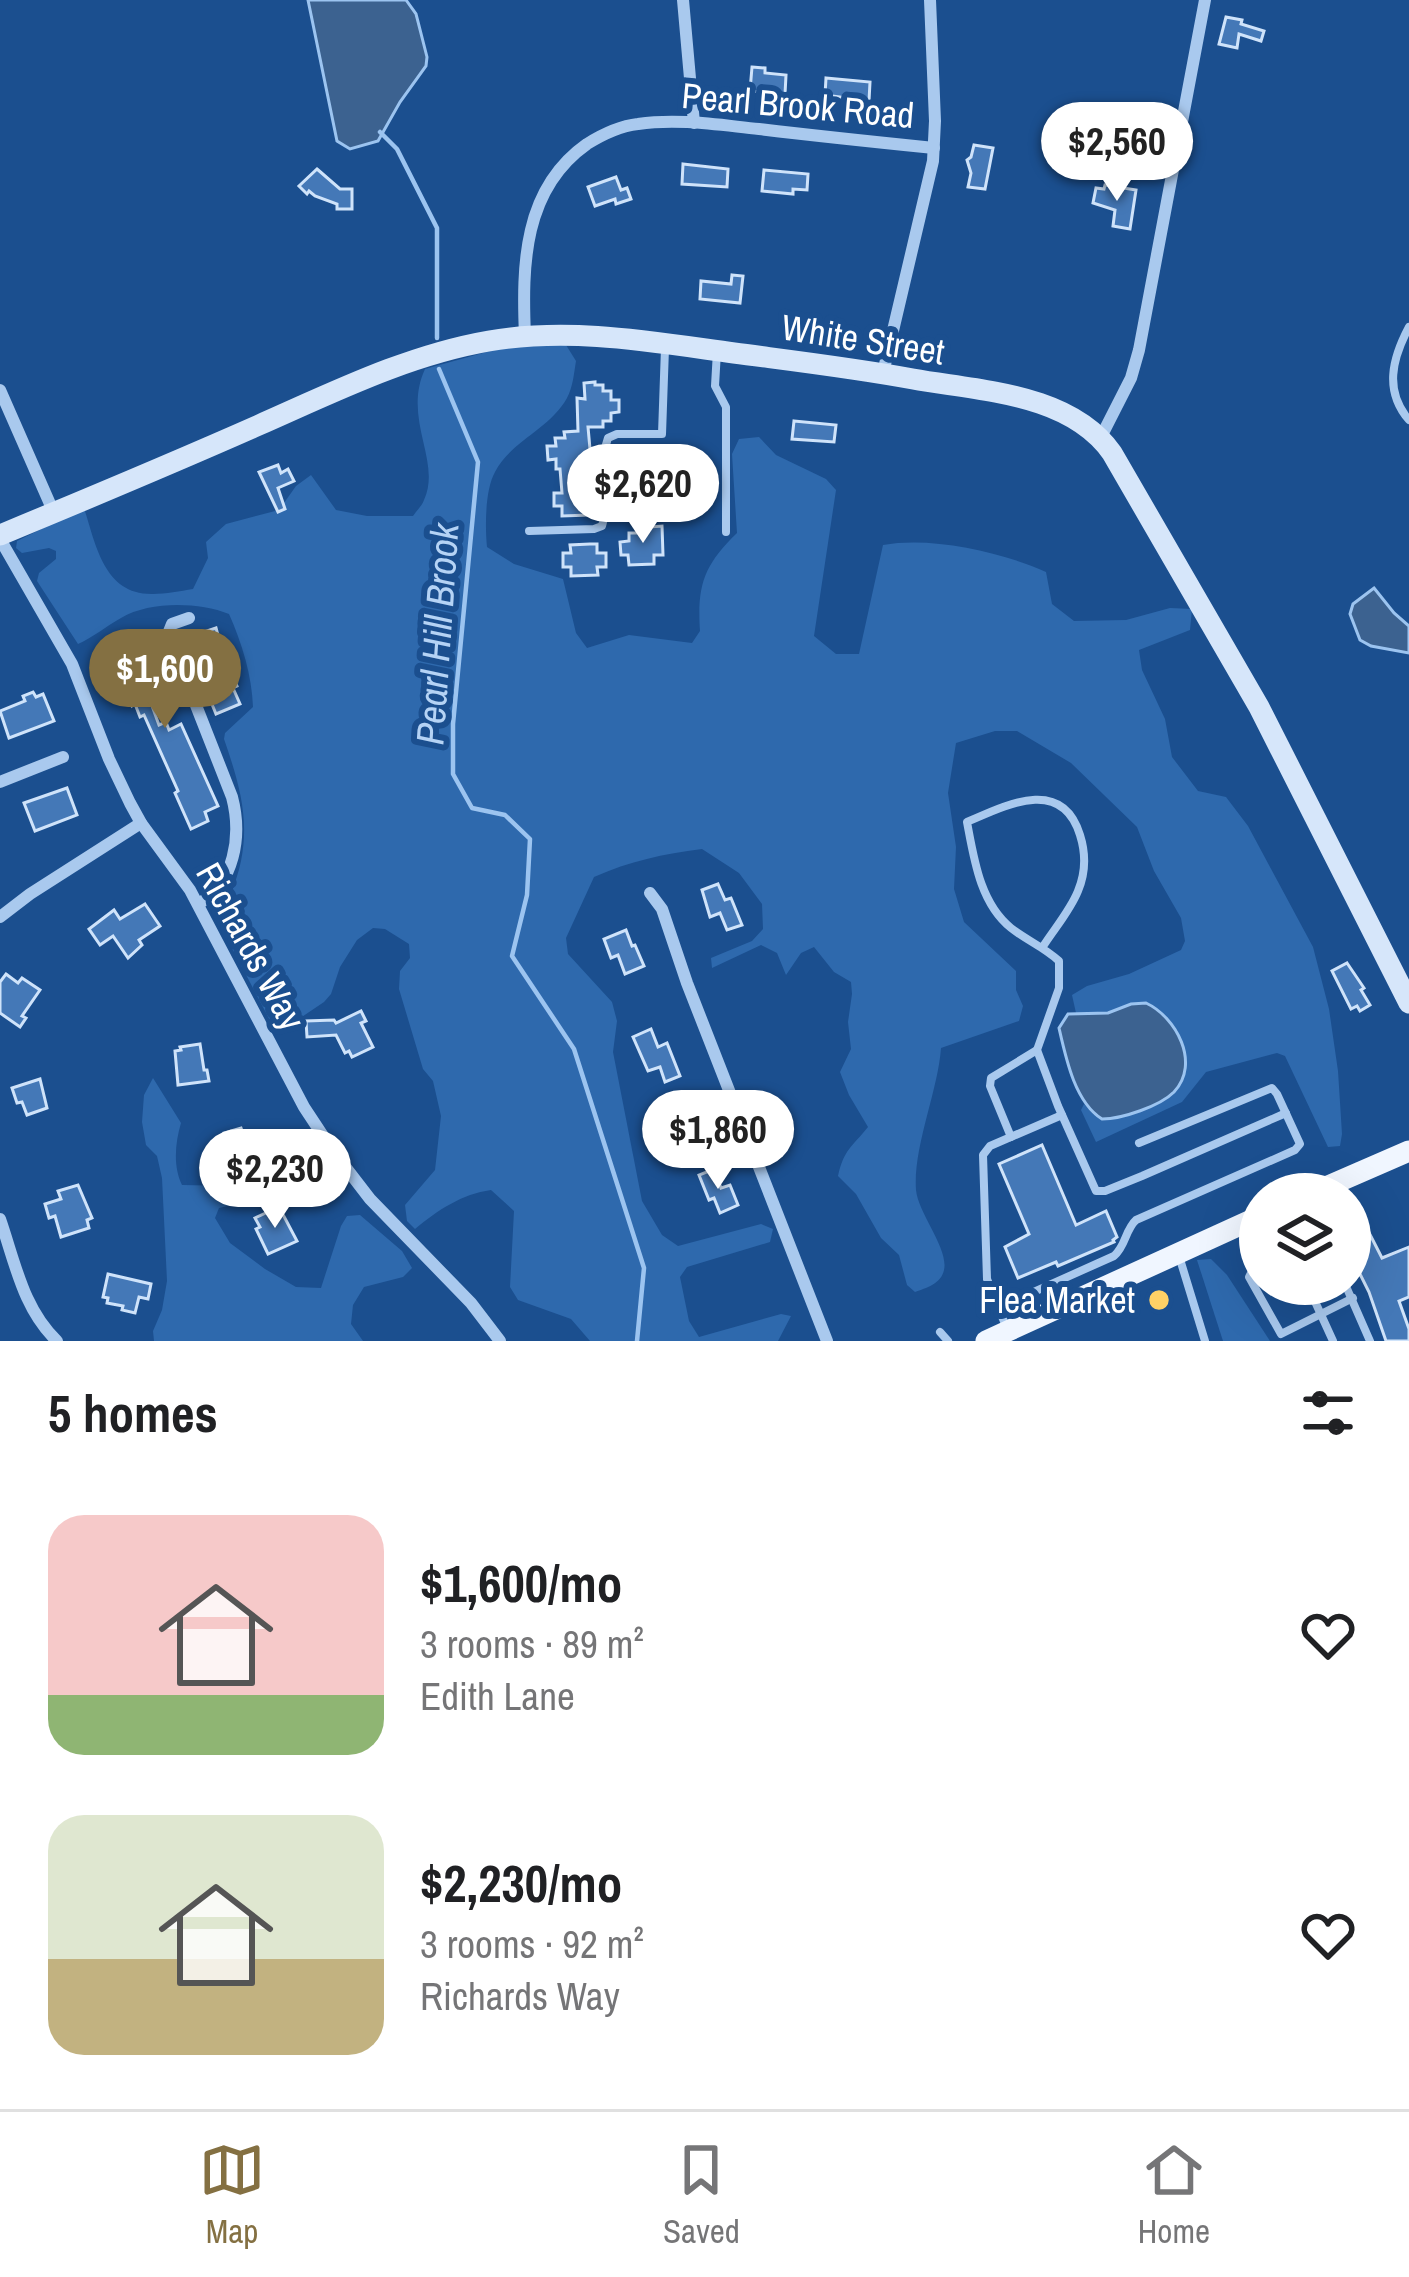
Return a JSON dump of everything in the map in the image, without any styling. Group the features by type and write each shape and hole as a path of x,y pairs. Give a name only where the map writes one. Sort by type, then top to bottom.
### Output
{"main road":[{"path":"1361,1173 1409,1151"},
{"path":"986,1341 1239,1225"}],"street":[{"path":"683,0 694,123"},
{"path":"883,373 931,175 935,121 930,0"},
{"path":"1100,437 1139,350 1205,0"},
{"name":"Pearl Brook Road","path":"526,336 528,237 535,210 562,164 618,128 694,123 934,148"},
{"name":"White Street","path":"1,540 369,376 454,349 526,336 603,336 717,350 883,373 1051,408 1100,437 1237,667 1409,1003"},
{"path":"0,390 54,513"},
{"name":"Richards Way","path":"1,540 72,664 109,759 141,823 199,904 291,1084 370,1198 459,1290 500,1341"},
{"path":"189,618 172,624 168,634 237,819 224,882 199,904"},
{"path":"0,782 63,758"},
{"path":"0,917 141,823"},
{"path":"650,892 662,909 827,1341"},
{"path":"0,1219 32,1309 57,1341"}],"lane":[{"path":"1409,327 1393,381 1396,406 1409,420"},
{"path":"529,531 602,526 608,438 662,434 666,344"},
{"path":"717,350 715,386 726,407 726,532"},
{"path":"1011,1137 991,1078 1037,1050 1059,988 1059,961 1005,924 990,904 967,822 1037,799 1056,802 1069,812 1085,858 1078,892 1042,948"},
{"path":"1037,1050 1093,1189 1100,1192 1286,1113"},
{"path":"998,1308 1114,1256 1136,1220 1298,1148 1300,1141 1274,1090 1268,1088 1138,1143"},
{"path":"1008,1331 985,1270 983,1155 990,1146 1062,1115"},
{"path":"1178,1253 1205,1341"},
{"path":"1264,1305 1279,1333 1339,1305"},
{"path":"1318,1305 1333,1341"},
{"path":"1356,1305 1370,1341"},
{"path":"940,1332 948,1341"}],"shaded area":[{"path":"308,0 406,0 416,14 426,66 378,141 350,149 337,141"},
{"path":"512,345 566,345 576,361 571,389 560,409 495,472 488,498 487,547 514,564 563,579 576,633 587,648 629,635 692,643 700,631 705,577 737,533 732,454 739,439 759,437 776,455 826,479 836,490 814,636 836,654 859,654 883,545 944,544 988,552 1046,572 1052,604 1074,621 1126,620 1170,608 1192,609 1190,630 1139,650 1142,670 1165,719 1172,757 1198,791 1226,797 1248,826 1313,947 1338,1071 1340,1146 1328,1147 1285,1056 1277,1053 1206,1072 1182,1102 1096,1142 1081,1110 1084,1104 1094,1115 1178,1031 1163,1013 1146,1003 1108,1013 1076,1013 1072,995 1181,950 1185,941 1181,918 1154,871 1137,827 1071,763 1017,731 995,731 956,743 948,793 956,847 954,889 964,922 1016,971 1016,990 1023,1006 1019,1021 941,1048 916,1173 918,1199 944,1261 936,1282 915,1292 907,1285 899,1255 881,1238 856,1194 838,1176 846,1154 868,1127 840,1072 851,1049 851,982 834,972 814,947 801,953 786,975 777,953 761,945 712,968 711,958 752,941 763,929 762,904 739,873 702,849 647,859 594,877 566,938 568,954 612,1002 617,1021 613,1052 642,1201 662,1235 678,1246 761,1224 773,1229 770,1242 687,1267 680,1277 689,1321 699,1337 781,1314 791,1316 778,1341 590,1341 571,1319 518,1300 510,1287 514,1211 491,1190 451,1204 415,1229 407,1221 405,1205 435,1170 441,1116 399,989 400,971 410,958 409,944 385,929 373,928 357,940 324,1002 281,1031 274,1028 225,935 244,829 238,784 224,739 253,707 246,660 229,614 160,606 133,612 78,644 37,581 39,573 56,559 56,551 22,553 16,548 17,541 84,508 98,552 113,577 136,592 163,594 193,589 208,558 206,542 226,524 279,510 296,486 311,475 336,510 413,516 428,485 418,405 425,369"},
{"path":"1374,588 1409,626 1409,653 1360,640 1350,614 1353,604"},
{"path":"1146,1003 1167,1019 1181,1042 1185,1055 1182,1080 1174,1092 1150,1107 1102,1119 1078,1091 1059,1028 1068,1014 1108,1013"},
{"path":"153,1078 181,1123 176,1155 182,1185 267,1182 279,1186 281,1194 219,1208 215,1218 230,1243 265,1269 296,1287 321,1288 347,1216 360,1215 402,1251 412,1268 403,1277 364,1287 353,1305 351,1324 363,1341 154,1341 167,1281 162,1178 157,1156 146,1145 142,1122 144,1095"},
{"path":"1211,1259 1227,1275 1239,1293 1239,1305 1247,1305 1270,1341 1223,1341 1197,1260"}],"building":[{"path":"1226,17 1264,31 1261,41 1239,34 1237,48 1219,44"},
{"path":"752,67 786,75 785,94 750,91"},
{"path":"826,78 870,82 869,101 825,95"},
{"path":"1131,113 1150,119 1142,145 1133,142 1128,158 1117,154"},
{"path":"974,145 993,148 985,189 968,187 967,160"},
{"path":"683,164 728,169 727,187 682,184"},
{"path":"317,169 340,189 352,189 352,209 337,209 337,204 307,194 299,186"},
{"path":"764,170 808,174 807,190 793,189 793,194 762,191"},
{"path":"616,177 631,199 595,206 588,187"},
{"path":"1096,188 1136,190 1130,229 1113,226 1115,210 1093,203"},
{"path":"732,275 743,276 740,303 700,299 701,281 731,284"},
{"path":"584,383 603,385 603,391 611,391 611,400 619,400 619,412 611,413 611,421 603,421 603,427 588,427 591,460 582,460 583,484 589,484 589,494 596,493 596,507 588,507 589,515 562,516 562,506 554,506 554,493 562,493 560,469 556,469 556,459 548,460 547,446 556,446 555,438 565,438 564,432 578,431 577,398 585,399"},
{"path":"794,421 836,425 834,442 792,439"},
{"path":"278,465 281,473 288,469 294,481 278,488 285,509 278,512 259,472"},
{"path":"655,480 672,480 672,495 681,495 681,508 638,508 638,487 655,486"},
{"path":"662,526 663,555 654,555 654,564 629,565 628,555 621,555 620,542 629,541 629,533 637,533 637,528"},
{"path":"597,544 597,553 606,553 606,567 597,567 598,575 571,576 571,567 563,567 563,553 571,553 570,545"},
{"path":"216,628 240,704 216,714 191,646 204,641 201,633"},
{"path":"137,632 164,698 151,703 159,725 166,722 169,730 181,724 218,806 205,812 208,821 191,829 144,715 140,717 135,704 132,706 111,642"},
{"path":"33,692 36,697 43,694 54,721 9,738 0,711 25,701 23,696"},
{"path":"67,788 77,815 35,831 24,803"},
{"path":"718,884 725,900 731,898 742,925 727,930 720,913 710,917 702,890"},
{"path":"145,904 160,926 139,940 142,945 128,958 113,936 100,945 89,929 114,910 120,919"},
{"path":"626,930 644,966 625,974 618,955 611,958 604,939"},
{"path":"1347,963 1370,1005 1360,1011 1357,1006 1351,1009 1332,971"},
{"path":"6,974 40,990 20,1027 0,1013 0,982"},
{"path":"361,1011 366,1021 361,1023 373,1047 352,1057 336,1035 307,1037 306,1021 336,1023"},
{"path":"651,1029 658,1047 667,1043 680,1076 665,1082 660,1067 648,1071 633,1037"},
{"path":"200,1044 209,1081 178,1085 175,1051"},
{"path":"40,1079 47,1108 27,1115 12,1088"},
{"path":"241,1128 255,1167 235,1172 224,1133"},
{"path":"1042,1145 1076,1225 1106,1211 1117,1237 1058,1266 1056,1262 1018,1278 1005,1247 1029,1234 999,1164"},
{"path":"714,1169 721,1188 730,1185 738,1205 720,1213 699,1175"},
{"path":"78,1185 92,1218 87,1220 89,1228 61,1237 55,1216 49,1218 45,1204 61,1199 58,1191"},
{"path":"279,1207 297,1241 268,1254 255,1218"},
{"path":"1371,1236 1382,1258 1409,1247 1409,1297 1399,1301 1409,1341 1386,1341 1371,1298"},
{"path":"108,1274 151,1284 148,1299 139,1297 135,1313 107,1303 108,1298 103,1297"}],"waterway":[{"name":"Pearl Hill Brook","path":"380,132 397,149 437,228 437,338"},
{"name":"Pearl Hill Brook","path":"439,369 478,462 453,724 453,774 472,808 505,815 530,839 527,895 512,956 574,1049 644,1268 637,1341"}],"place":[{"name":"Flea Market","path":"1159,1300"}]}
